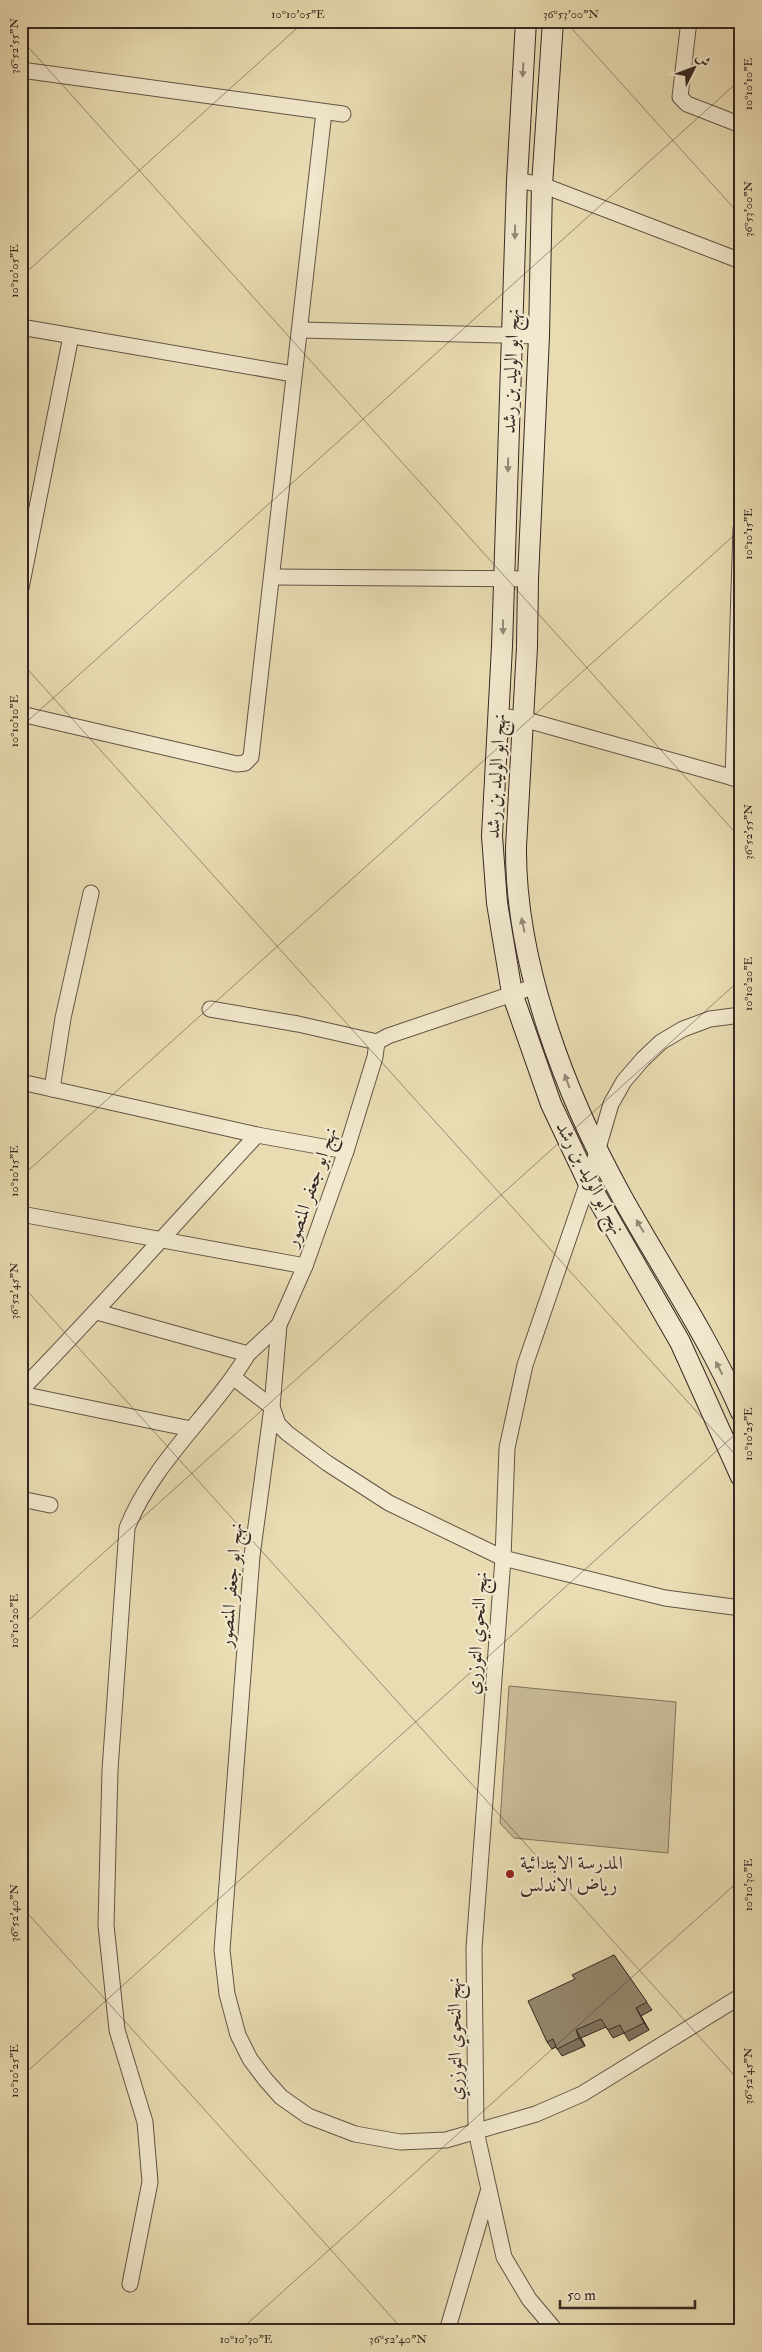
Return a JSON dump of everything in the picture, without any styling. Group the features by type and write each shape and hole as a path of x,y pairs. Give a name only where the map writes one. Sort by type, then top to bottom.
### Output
{"street":[{"name":"نهج ابو الوليد بن رشد","path":"526,21 517,180 500,716 492,836 493,868 512,993 550,1104 588,1182 680,1342 741,1477"},
{"name":"نهج ابو الوليد بن رشد","path":"553,21 542,185 539,336 516,876 519,906 536,986 551,1040 573,1098 597,1151 699,1330 741,1412"},
{"path":"689,21 680,97 687,104 741,125"},
{"path":"21,70 343,114"},
{"path":"21,714 236,764 245,763 251,757 273,577 293,374 300,330 324,112"},
{"path":"517,180 542,185 741,260"},
{"path":"21,327 293,374"},
{"path":"300,330 539,336"},
{"path":"21,588 71,336"},
{"path":"500,716 523,719 737,779 741,528"},
{"path":"273,577 528,579"},
{"path":"52,1089 63,1018 91,893"},
{"path":"210,1008 298,1024 377,1042 388,1036 536,986"},
{"name":"نهج النحوي التوزري","path":"556,2331 529,2299 504,2257 476,2131 474,1948 503,1558 507,1448 525,1365 542,1311 588,1182 611,1104 624,1081 661,1042 683,1029 710,1019 741,1016"},
{"name":"نهج ابو جعفر المنصور","path":"377,1042 375,1057 346,1151 305,1266 279,1325 272,1407 252,1556 222,1950 227,1994 242,2043 265,2079 281,2097 308,2116 355,2134 400,2142 446,2140 536,2114 582,2094 741,1996"},
{"path":"21,1082 257,1135 346,1151"},
{"path":"21,1390 97,1312 160,1239 257,1135"},
{"path":"21,1214 305,1266"},
{"path":"97,1312 248,1354"},
{"path":"130,2284 150,2182 145,2122 117,2030 106,1925 110,1770 126,1528 138,1501 190,1430 234,1378 248,1354 279,1325"},
{"path":"234,1378 272,1407 278,1424 327,1463 389,1503 503,1558 664,1598 741,1608"},
{"path":"21,1394 190,1430"},
{"path":"21,1499 50,1505"},
{"path":"447,2331 489,2190"}],"shaded area":[{"path":"509,1686 676,1702 668,1853 514,1838 500,1823"}],"building":[{"path":"614,1955 647,2002 636,2008 644,2023 624,2033 620,2025 608,2030 601,2019 576,2030 579,2038 557,2049 553,2039 547,2042 528,2001 575,1979 572,1975"}],"place":[{"name":"المدرسة الابتدائية رياض الاندلس","path":"510,1874"}]}
